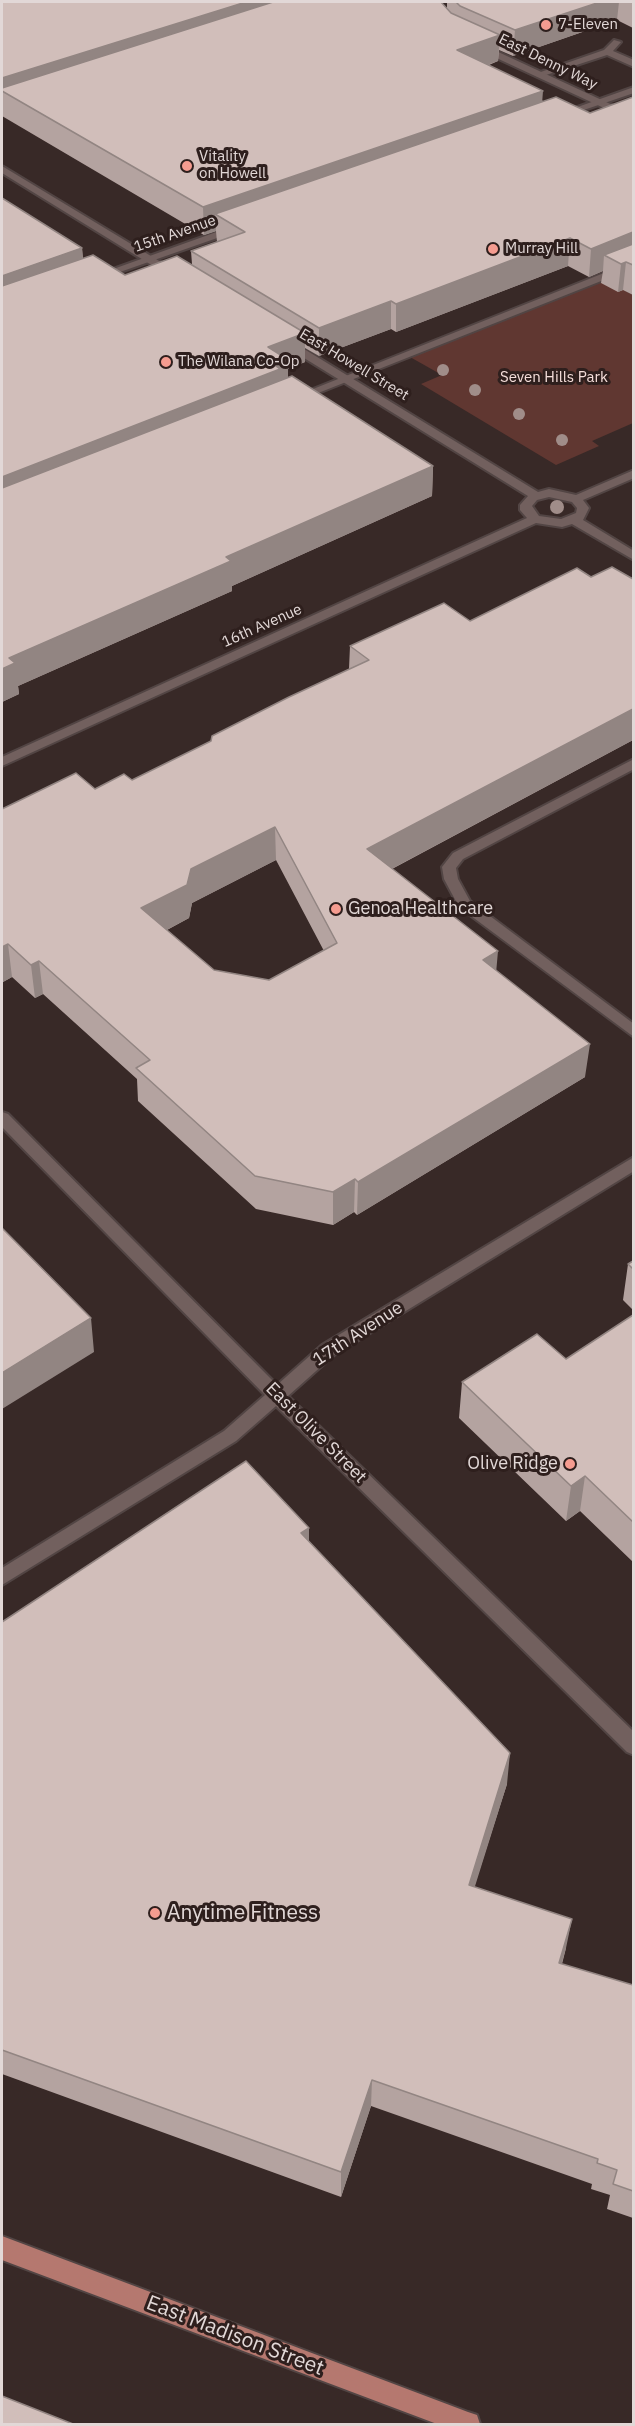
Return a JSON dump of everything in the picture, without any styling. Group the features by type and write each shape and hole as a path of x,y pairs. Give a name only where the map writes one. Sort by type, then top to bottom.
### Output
{"main road":[{"name":"East Madison Street","path":"2,2248 468,2424"}],"street":[{"name":"East Denny Way","path":"465,40 633,119"},
{"path":"540,74 607,52 617,42"},
{"path":"607,52 633,64"},
{"path":"553,117 633,90"},
{"path":"2,169 187,282"},
{"name":"15th Avenue","path":"90,280 244,225"},
{"path":"284,403 633,264"},
{"name":"East Howell Street","path":"276,336 536,496"},
{"path":"576,499 633,473"},
{"path":"558,493 576,499 583,508 582,513 574,520 552,523 535,519 526,510 526,506 536,496 558,493"},
{"name":"16th Avenue","path":"2,762 535,519"},
{"path":"574,520 633,556"},
{"path":"633,764 458,856 449,867 451,879 464,904 633,1032"},
{"name":"East Olive Street","path":"2,1118 277,1396 630,1738"},
{"name":"17th Avenue","path":"2,1577 230,1436 328,1350 633,1163"}],"green space":[{"name":"Seven Hills Park","path":"603,279 633,295 633,423 592,441 599,446 556,465 421,384 442,375 410,357"}],"building":[{"path":"2,2 246,2 2,78"},
{"path":"273,2 441,2 451,13 500,35 457,50 543,91 203,207 2,91 2,88"},
{"path":"456,2 600,2 515,30 460,6"},
{"path":"556,97 590,113 633,97 633,232 591,249 570,238 396,304 391,301 319,328 191,251 245,232 215,214"},
{"path":"2,198 82,248 2,276"},
{"path":"633,244 633,265 626,262 621,264 604,255"},
{"path":"93,255 125,275 177,256 305,333 268,347 287,359 273,364 280,369 2,477 2,286"},
{"path":"292,376 433,466 226,557 231,561 9,658 15,663 2,669 2,488"},
{"path":"612,567 633,579 633,709 367,849 498,951 483,960 590,1044 358,1182 355,1179 333,1192 255,1176 136,1068 150,1060 39,961 31,965 8,944 2,947 2,809 76,773 95,789 124,774 132,780 211,741 212,736 289,697 369,660 350,646 444,603 470,621 577,568 591,577","holes":["275,827 337,943 269,980 214,970 141,908 187,885 191,869"]},
{"path":"2,1228 91,1318 2,1373"},
{"name":"Olive Ridge","path":"633,1315 633,1522 585,1476 571,1486 462,1382 537,1334 566,1359"},
{"path":"246,1461 309,1528 301,1533 510,1753 469,1885 572,1919 559,1963 633,1985 633,2191 613,2184 617,2170 597,2163 598,2159 372,2080 341,2172 2,2050 2,1622"},
{"path":"2,2396 73,2424 2,2424"}],"place":[{"name":"7-Eleven","path":"546,25"},
{"name":"Vitality on Howell","path":"187,166"},
{"name":"Murray Hill","path":"493,249"},
{"name":"The Wilana Co-Op","path":"166,362"},
{"name":"Genoa Healthcare","path":"336,909"},
{"name":"Olive Ridge","path":"570,1464"},
{"name":"Anytime Fitness","path":"155,1913"}]}
